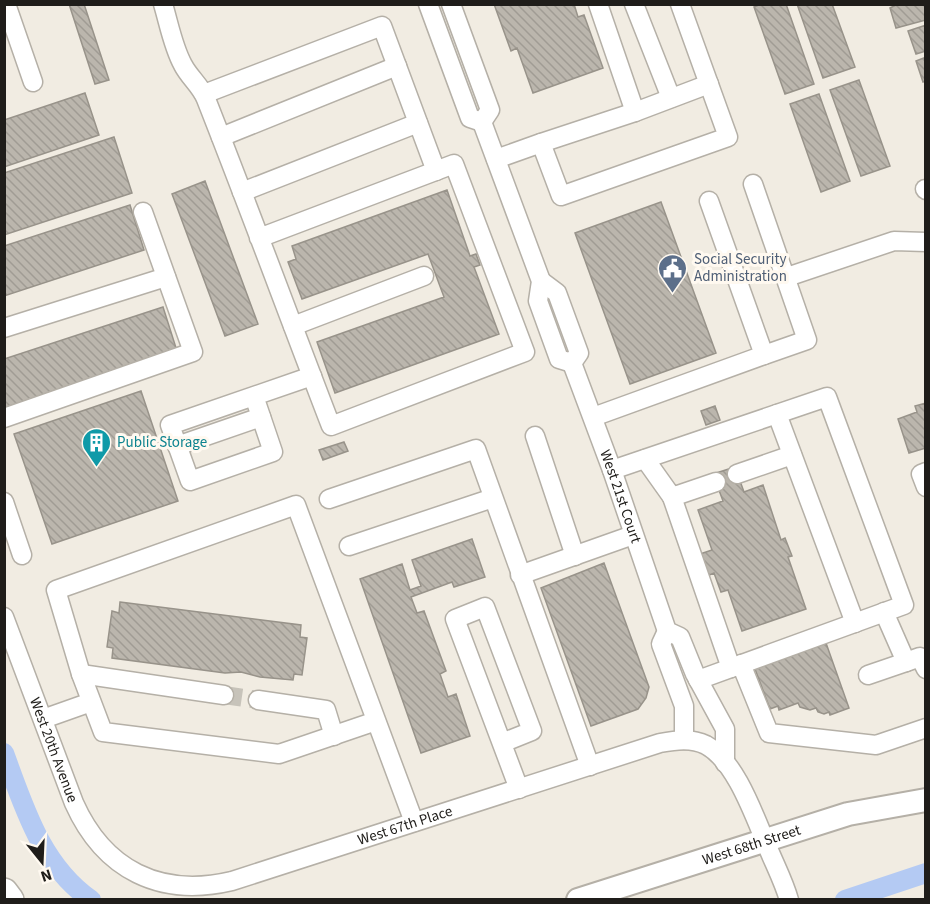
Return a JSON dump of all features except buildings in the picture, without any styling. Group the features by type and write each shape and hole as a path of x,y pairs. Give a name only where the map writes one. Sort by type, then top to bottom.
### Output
{"highway":[{"path":"4,892 10,900"}],"main road":[{"name":"West 68th Street","path":"578,900 848,814 926,800"}],"street":[{"path":"6,4 33,82"},
{"path":"163,4 183,65 204,94 221,137 259,238 331,426 525,352 454,164 259,238"},
{"name":"West 21st Court","path":"428,4 470,118 482,122"},
{"name":"West 21st Court","path":"451,4 490,110 482,122"},
{"path":"598,4 635,112"},
{"path":"634,4 671,98"},
{"path":"541,143 561,196 728,137 680,4"},
{"path":"204,94 382,26 436,171"},
{"path":"221,137 397,66"},
{"path":"496,159 635,112 709,84"},
{"name":"West 21st Court","path":"482,122 541,281 538,301 559,359 572,363 612,470 667,630 680,637 698,680 725,729 725,763"},
{"path":"242,192 418,123"},
{"path":"592,417 807,340 753,184"},
{"path":"709,201 764,355"},
{"path":"4,418 193,352 143,212"},
{"path":"787,277 894,241 926,242"},
{"path":"293,326 424,276"},
{"path":"4,328 166,277"},
{"path":"254,396 273,452 190,481 170,425 254,396 312,376"},
{"path":"612,470 827,397 904,605 698,680"},
{"path":"777,414 855,623"},
{"path":"177,446 261,417"},
{"path":"535,436 575,556"},
{"path":"329,499 476,449 590,766"},
{"path":"737,474 792,455"},
{"path":"645,459 672,497 736,666 769,733 876,746 926,728"},
{"path":"926,472 921,474 926,487"},
{"path":"672,497 716,482"},
{"path":"349,546 493,498"},
{"path":"4,502 22,555"},
{"path":"376,721 279,754 104,732 81,674 56,590 296,505 414,822"},
{"path":"520,575 633,535"},
{"path":"502,742 532,731 485,607 455,619 519,789"},
{"path":"884,612 906,662"},
{"name":"West 20th Avenue","path":"4,617 85,826 106,852 127,867"},
{"name":"West 21st Court","path":"667,630 661,644 684,706 684,740"},
{"path":"868,675 920,657 926,669"},
{"path":"81,674 224,695"},
{"path":"258,700 326,710 334,736"},
{"path":"43,719 91,702"},
{"path":"684,740 707,746 725,763 744,792 789,900"},
{"name":"West 67th Place","path":"127,867 165,884 206,887 249,876 660,743 684,740"}],"waterway":[{"path":"4,753 36,834 59,870 91,900"},
{"path":"845,900 926,873"}],"tunnel":[{"path":"224,695 258,700"}],"place":[{"name":"Social Security Administration","path":"673,294"},
{"name":"Public Storage","path":"96,468"}]}
